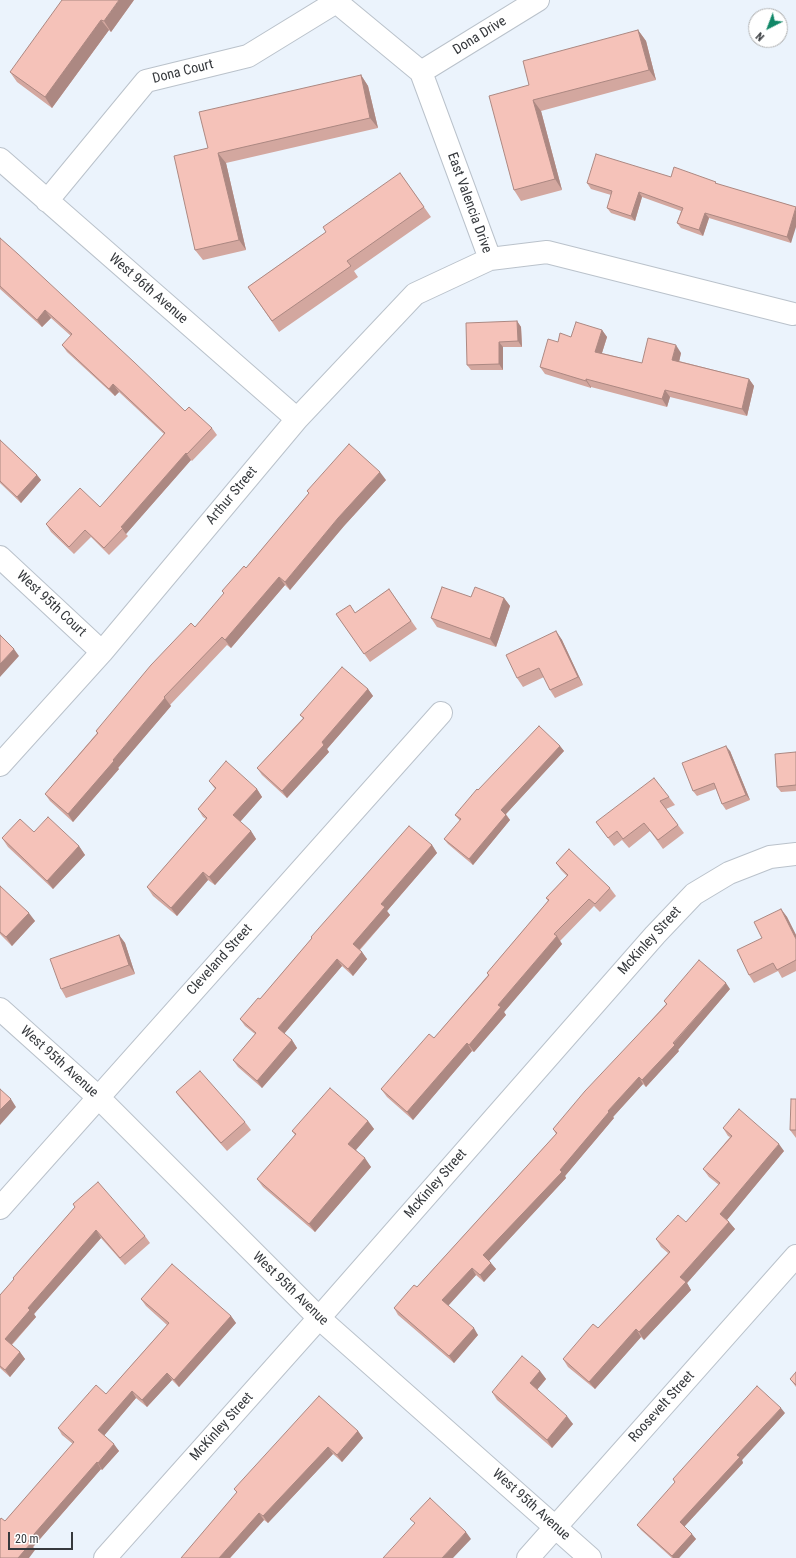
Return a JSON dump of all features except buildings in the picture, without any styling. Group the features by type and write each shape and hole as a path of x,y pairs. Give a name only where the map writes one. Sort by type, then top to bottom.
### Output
{"street":[{"name":"Dona Drive","path":"421,72 538,0"},
{"path":"335,1 421,72"},
{"name":"Dona Court","path":"47,200 146,81 248,56 335,1"},
{"name":"East Valencia Drive","path":"421,72 490,259 547,252 793,314"},
{"name":"West 96th Avenue","path":"0,159 297,419"},
{"name":"Arthur Street","path":"0,765 102,652 297,419 415,294 490,259"},
{"name":"West 95th Court","path":"0,557 102,652"},
{"name":"Cleveland Street","path":"0,1208 441,713"},
{"name":"McKinley Street","path":"106,1558 655,935 694,894 729,873 770,857 796,854"},
{"name":"West 95th Avenue","path":"0,1009 98,1097 319,1318 590,1558"},
{"name":"Roosevelt Street","path":"528,1558 796,1256"}]}
